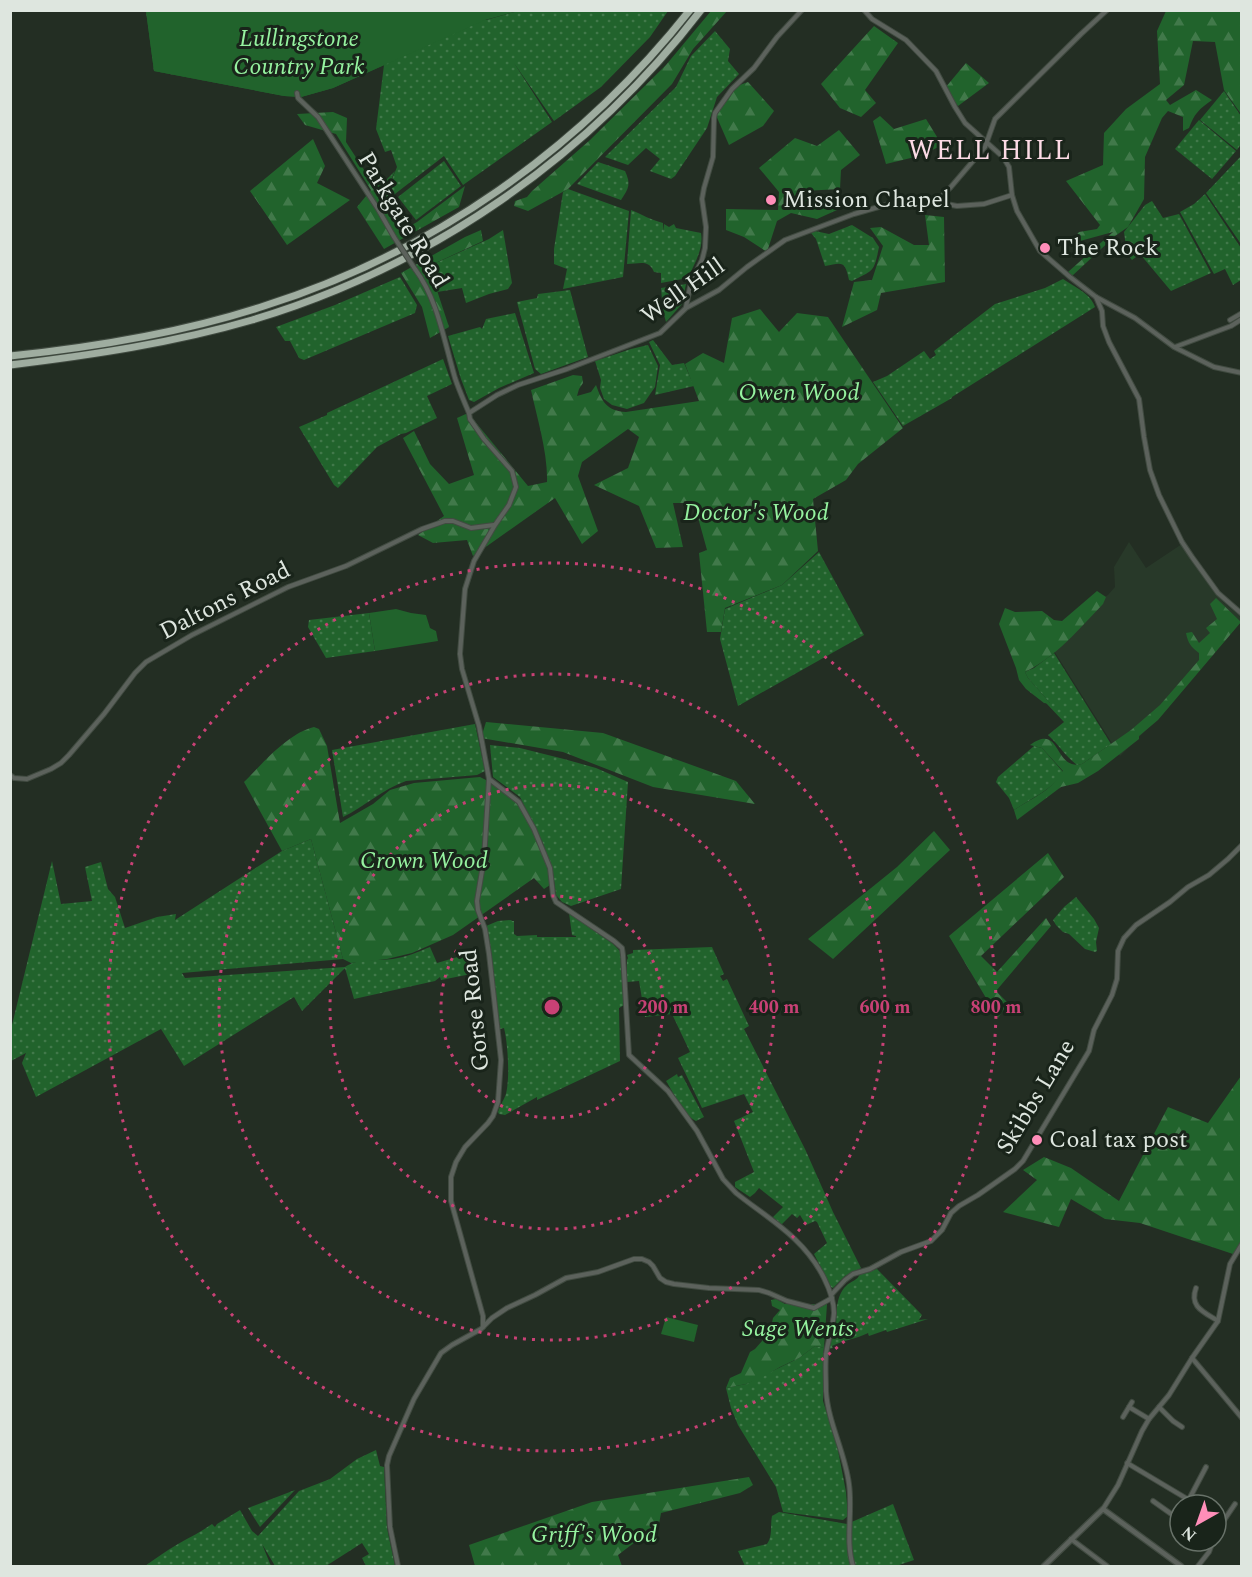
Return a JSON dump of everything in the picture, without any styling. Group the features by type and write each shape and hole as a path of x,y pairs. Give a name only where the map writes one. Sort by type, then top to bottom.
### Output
{"highway":[{"path":"10,357 142,337 264,307 356,271 397,252 484,201 558,147 636,73 690,10"},
{"path":"10,365 139,346 229,326 321,296 396,262 450,233 491,207 569,149 635,87 674,45 701,10"}],"street":[{"path":"686,308 691,282 705,248 706,227 702,199 713,157 715,113 732,89 754,68 777,37 802,10"},
{"path":"864,10 872,19 906,40 936,71 965,123 1003,157 1010,167 1012,195 1017,211 1036,247 1096,297 1135,318 1174,347 1214,367 1242,373"},
{"path":"936,202 950,189 985,147 995,119 1107,10"},
{"name":"Parkgate Road","path":"297,93 298,98 318,117 423,280 438,317 456,381 469,413"},
{"name":"Well Hill","path":"469,413 496,395 518,385 567,369 660,333 686,308 719,290 785,240 854,214 889,204 936,202 957,206 984,204 1012,195"},
{"path":"1096,297 1102,311 1103,326 1109,342 1139,399 1150,470 1159,495 1192,557 1218,593 1242,614"},
{"path":"1230,320 1242,313"},
{"path":"1174,347 1231,326 1242,319"},
{"path":"469,413 470,419 484,439 512,471 516,487 509,505 495,525"},
{"name":"Daltons Road","path":"10,775 14,778 27,779 60,763 146,662 192,634 288,587 346,566 422,529 445,521 453,521 471,528 495,525"},
{"name":"Gorse Road","path":"483,1327 484,1318 451,1201 450,1186 456,1162 465,1147 493,1116 501,1081 500,1042 489,954 477,901 484,859 489,779 479,726 462,669 460,654 465,589 474,561 495,525"},
{"path":"489,779 519,802 534,829 550,868 556,902 622,948 629,1055 668,1091 697,1131 728,1185 791,1236 813,1258 832,1296 834,1313 826,1353 826,1390 849,1485 851,1506 849,1548 853,1566"},
{"name":"Skibbs Lane","path":"398,1566 390,1527 387,1465 414,1399 441,1353 483,1327 507,1308 560,1280 598,1272 634,1259 649,1262 660,1278 674,1284 759,1290 814,1308 832,1296 853,1274 874,1267 901,1252 935,1239 951,1213 1015,1169 1023,1161 1089,1051 1094,1030 1112,995 1117,979 1118,951 1124,938 1136,925 1188,887 1209,875 1242,845"},
{"path":"1044,1566 1103,1509 1118,1485 1149,1419 1169,1395 1218,1321 1230,1264 1242,1244"},
{"path":"1196,1288 1193,1296 1197,1306 1218,1321"},
{"path":"484,1318 492,1318"},
{"path":"1192,1358 1242,1418"},
{"path":"1123,1417 1131,1404 1149,1419"},
{"path":"1159,1407 1182,1427"},
{"path":"1127,1463 1177,1493"},
{"path":"1193,1493 1206,1467"},
{"path":"1153,1501 1168,1512"},
{"path":"1228,1514 1235,1504"},
{"path":"1103,1509 1181,1566"},
{"path":"1071,1539 1107,1566"},
{"path":"1198,1566 1208,1553"}],"shaded area":[{"path":"1129,542 1146,568 1182,544 1215,592 1241,617 1241,622 1161,715 1120,756 1044,635 1108,595 1115,587 1114,567"}],"green space":[{"path":"479,10 486,20 518,11 668,11 650,37 601,87 554,121 514,63 552,122 463,185 444,156 382,204 397,167 391,150 385,152 376,129 384,65 333,88 301,97 284,96 154,71 146,11"},
{"name":"Lullingstone Country Park","path":"146,11 518,11 485,20 333,88 301,97 284,96 154,71"},
{"path":"711,11 727,11 693,49 672,84 568,189 528,211 514,206 515,201 527,197 590,140 666,65"},
{"path":"1166,11 1241,11 1241,114 1224,90 1215,42 1193,41 1184,85 1166,100 1170,105 1196,90 1212,100 1198,112 1189,128 1183,131 1183,117 1168,111 1162,118 1145,157 1144,199 1128,227 1072,276 1068,272 1113,232 1069,244 1079,232 1097,229 1100,225 1066,181 1103,165 1104,133 1126,109 1160,84 1157,31"},
{"path":"874,26 898,43 865,90 876,103 861,117 840,108 821,84"},
{"path":"715,31 730,49 728,61 739,74 717,97 707,128 675,176 671,179 650,171 660,159 646,148 628,165 605,157 676,87 691,56"},
{"path":"966,63 989,83 958,106 945,88"},
{"path":"748,82 774,111 763,126 729,145 715,113 737,86"},
{"path":"1224,91 1241,116 1241,144 1237,150 1200,120"},
{"path":"333,112 347,118 346,142 366,173 380,186 395,171 381,204 403,230 465,186 459,207 384,249 357,207 371,190 336,134 305,125 297,114"},
{"path":"880,116 894,129 926,119 942,145 923,155 886,164 873,121"},
{"path":"1199,120 1236,151 1212,179 1175,149"},
{"path":"839,130 860,155 841,170 840,189 803,191 808,203 837,210 817,219 791,213 777,221 767,252 744,237 726,230 726,209 778,210 779,192 759,168 795,138 817,146"},
{"path":"313,139 325,166 317,183 350,200 287,245 250,191"},
{"path":"1241,156 1241,244 1206,193"},
{"path":"444,161 461,186 416,220 398,197"},
{"path":"598,162 625,171 628,186 621,200 577,184"},
{"path":"568,189 629,211 623,277 563,289 567,269 554,264 554,249 563,192"},
{"path":"1205,194 1241,248 1241,280 1233,285 1225,269 1214,274 1180,212"},
{"path":"1152,201 1163,218 1179,214 1211,273 1171,291 1140,254 1132,260 1127,254 1124,232 1145,205"},
{"path":"631,210 663,223 663,232 664,224 669,227 674,224 676,228 701,233 700,251 688,278 661,283 661,273 654,272 649,265 627,264"},
{"path":"925,215 944,217 945,282 881,293 877,310 842,327 854,282 872,280 883,246 870,228 881,227 914,245 929,245"},
{"path":"852,225 873,238 879,247 872,269 852,281 849,280 842,264 825,266 816,239 811,233 815,231 829,234"},
{"path":"481,230 483,241 429,266 449,327 430,338 422,307 401,273"},
{"path":"503,230 512,283 508,289 466,303 462,288 437,292 429,266 489,239"},
{"path":"400,277 417,305 415,313 304,360 299,358 290,341 285,341 276,327 335,305"},
{"path":"1063,279 1086,295 1095,307 952,398 903,426 873,382 887,376 924,351 930,359 936,355 934,351 995,304 1045,288"},
{"path":"686,284 682,304 666,322 661,288"},
{"path":"570,290 588,357 541,374 535,369 517,302 537,298 538,294"},
{"path":"760,309 779,332 797,313 828,317 903,428 858,464 846,480 813,499 818,551 782,585 725,608 721,632 707,632 699,553 707,550 694,503 673,503 683,547 656,548 639,506 594,485 628,468 639,437 628,429 582,462 578,476 598,531 582,544 555,498 473,556 467,540 433,543 418,535 444,516 403,438 414,431 430,464 449,484 474,475 457,418 468,413 528,486 547,482 544,448 531,390 573,375 582,376 583,383 577,396 591,392 596,385 606,404 614,410 626,412 699,401 685,364 703,353 724,363 732,318"},
{"path":"515,313 534,373 474,402 469,400 448,336 480,327 482,329 486,319"},
{"path":"653,340 672,365 684,363 694,386 655,395 660,365 649,342"},
{"path":"648,345 658,366 655,387 644,403 627,409 612,405 604,399 595,361"},
{"path":"443,359 452,384 427,396 437,418 377,447 338,488 334,485 299,427"},
{"path":"819,552 864,635 738,706 720,639 725,609 782,585"},
{"path":"1097,591 1106,597 1103,604 1047,659 1025,672 1051,704 1044,703 1026,689 1019,680 999,624 1005,608 1015,612 1042,611 1054,620 1062,621"},
{"path":"1216,598 1241,622 1158,720 1139,736 1139,739 1098,771 1078,783 1061,787 1017,820 1014,810 1048,788 1063,771 1042,748 1030,745 1048,739 1066,761 1082,764 1131,730 1160,705 1199,660 1199,653 1190,644 1186,633 1192,632 1199,643 1210,633 1206,628 1217,619 1210,604"},
{"path":"396,609 426,615 430,628 436,631 438,641 375,651 369,613"},
{"path":"369,613 375,651 326,658 308,627 309,620"},
{"path":"1054,653 1111,744 1082,764 1077,765 1073,762 1048,735 1064,722 1046,703 1050,703 1025,672"},
{"path":"486,722 603,733 736,781 755,804 653,787 563,752 481,738"},
{"path":"475,724 485,771 477,775 406,781 343,817 332,750"},
{"name":"Crown Wood","path":"314,727 319,729 327,746 340,823 373,804 390,790 414,783 480,777 517,802 533,830 549,868 550,885 544,889 534,878 453,935 412,953 387,959 351,963 343,959 311,839 282,851 244,782 285,742 304,730"},
{"path":"490,745 520,748 564,759 596,768 628,782 621,889 571,906 562,902 556,895 553,873 543,843 520,797 493,777"},
{"path":"1034,746 1042,748 1064,773 1047,789 1014,810 1009,798 996,782 998,777"},
{"path":"934,831 950,850 833,959 808,939 897,867"},
{"path":"311,839 343,959 182,973 185,978 345,967 362,961 398,958 430,947 437,963 461,956 470,964 471,974 441,980 440,977 435,981 354,999 345,968 302,1011 294,997 184,1066 161,1029 36,1097 22,1063 26,1053 11,1061 11,1026 52,861 61,904 92,901 85,867 101,862 108,889 115,897 125,928 157,917 176,914 175,920 282,851"},
{"path":"1048,853 1064,877 981,956 997,972 1046,918 1051,926 996,991 1008,1003 998,1018 949,936"},
{"path":"1076,897 1099,928 1097,951 1095,952 1085,949 1069,934 1063,932 1053,920"},
{"path":"569,913 621,952 624,1005 619,1008 620,1061 537,1100 537,1097 505,1115 499,1114 507,1087 507,1052 504,1028 500,1029 486,926 498,921 511,920 514,921 514,934 517,936 576,937 572,935"},
{"path":"712,947 724,974 720,976 723,981 727,979 749,1026 744,1029 805,1149 861,1268 845,1276 833,1288 814,1254 827,1243 817,1222 806,1225 800,1215 797,1218 792,1214 781,1225 773,1217 783,1207 759,1188 750,1197 735,1187 735,1182 754,1172 734,1121 753,1112 744,1094 702,1108 678,1058 690,1052 672,1014 645,1017 639,981 627,982 627,955 633,953 633,950"},
{"path":"677,1074 678,1077 682,1075 704,1117 696,1121 679,1103 666,1081"},
{"path":"1241,1076 1242,1241 1233,1254 1140,1223 1105,1219 1071,1199 1059,1227 1003,1212 1037,1180 1023,1170 1044,1157 1071,1168 1119,1201 1168,1107 1208,1123"},
{"path":"877,1269 922,1315 919,1320 928,1319 887,1332 886,1330 869,1336 868,1333 836,1344 829,1349 831,1335 836,1333 837,1308 842,1291 860,1274"},
{"name":"Sage Wents","path":"776,1299 785,1304 827,1304 824,1348 815,1346 799,1358 761,1378 726,1388 730,1378 741,1373 750,1352 770,1332 773,1318 780,1310 772,1306 771,1300"},
{"path":"666,1317 698,1325 694,1342 661,1334"},
{"path":"815,1346 824,1348 823,1401 837,1445 846,1492 848,1516 843,1520 783,1512 776,1487 738,1425 726,1388 746,1384 799,1358"},
{"path":"376,1450 380,1466 384,1467 387,1528 395,1566 366,1566 362,1558 369,1554 362,1543 326,1566 275,1566 262,1544 271,1566 145,1566 178,1544 212,1524 215,1527 240,1510 252,1531 258,1536 299,1491 330,1479 357,1459"},
{"name":"Griff's Wood","path":"749,1477 753,1485 740,1493 661,1513 659,1524 618,1555 622,1566 475,1566 469,1545 592,1502"},
{"path":"295,1490 260,1527 248,1508"},
{"path":"893,1504 914,1560 896,1566 745,1566 738,1551 767,1544 771,1534 772,1516 779,1512 847,1524"}],"place":[{"name":"Mission Chapel","path":"771,200"},
{"name":"The Rock","path":"1045,248"},
{"name":"Coal tax post","path":"1037,1140"}],"district":[{"name":"WELL HILL","path":"990,151"}],"park label":[{"name":"Owen Wood","path":"799,393"},
{"name":"Doctor's Wood","path":"756,513"}]}
